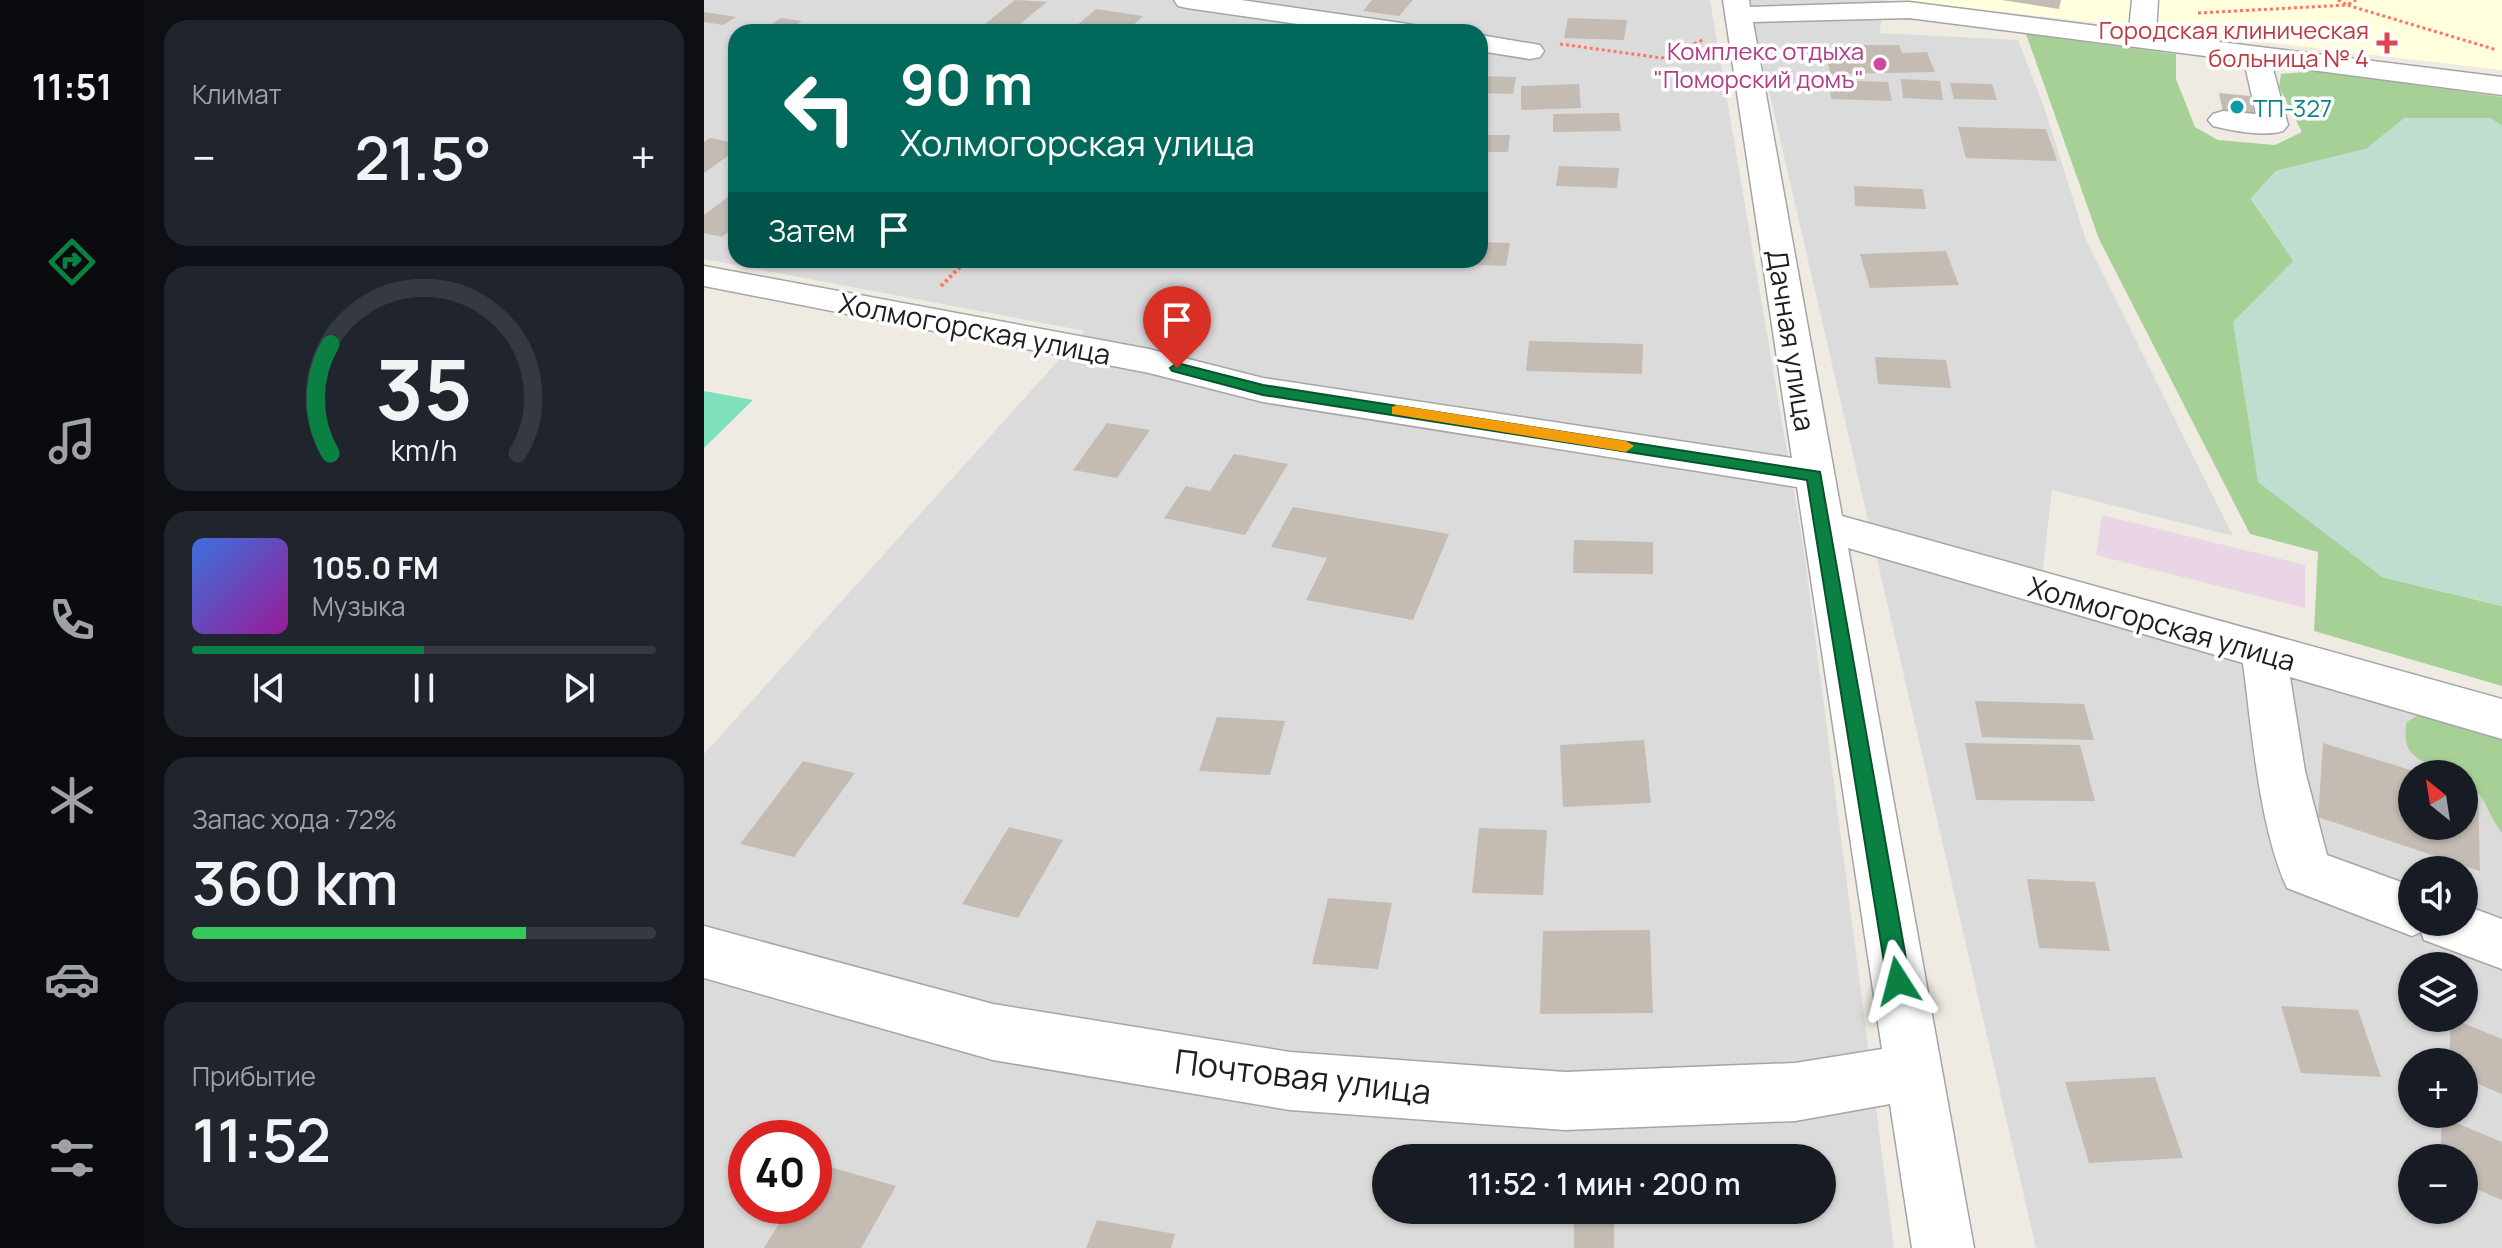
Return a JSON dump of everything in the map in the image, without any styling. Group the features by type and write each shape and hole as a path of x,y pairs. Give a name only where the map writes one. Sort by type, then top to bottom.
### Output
{"street":[{"path":"1187,0 1353,24"},
{"path":"1738,8 1910,5 1941,14 2143,19 2256,55 2502,86"},
{"name":"Дачная улица","path":"1738,8 1943,1248"},
{"path":"1488,44 1543,47"},
{"path":"2223,120 2273,125 2256,55"},
{"name":"Холмогорская улица","path":"704,276 1149,361 1263,390 1815,476"},
{"name":"Холмогорская улица","path":"1823,526 2502,719"},
{"path":"2264,652 2281,771 2305,871 2398,906"},
{"path":"2478,935 2502,944"},
{"name":"Почтовая улица","path":"704,952 993,1032 1290,1081 1565,1101 1795,1092 1913,1072"}],"path":[{"path":"2338,0 2502,52"},
{"path":"2143,19 2347,5 2356,0"},
{"path":"1543,47 1662,58"}],"shaded area":[{"path":"704,0 1710,0 1804,551 1894,1248 704,1248 704,754 1085,331 752,268 1488,268 1488,24 728,24 728,264 704,259"},
{"path":"1748,0 1886,0 1879,33 2018,40 2044,107 2086,240 2233,536 2052,490 2039,602 2502,734 2502,1248 2036,1248"},
{"name":"Городская клиническая больница № 4","path":"1899,0 2502,0 2502,70 2030,15"},
{"path":"2405,118 2490,118 2502,126 2502,606 2382,577 2258,482 2233,322 2293,261 2251,198 2276,171 2366,149"},
{"path":"2102,515 2305,565 2305,608 2096,555"}],"green space":[{"path":"2026,34 2176,54 2176,79 2195,127 2218,140 2275,145 2302,132 2279,87 2281,74 2317,71 2502,97 2502,126 2490,118 2405,118 2366,149 2276,171 2251,199 2294,261 2382,577 2502,606 2502,686 2314,631 2318,552 2250,534 2099,239"},
{"path":"704,391 753,400 704,448"},
{"path":"2432,712 2502,727 2502,833 2478,792 2478,760 2420,760 2411,752 2406,740 2407,722 2418,715"}],"building":[{"path":"1015,0 1047,2 1020,24 985,24"},
{"path":"1372,0 1413,0 1399,16 1363,11"},
{"path":"2002,0 2061,0 2059,9"},
{"path":"1096,9 1143,16 1134,24 1078,24"},
{"path":"704,12 736,17 723,25 704,22"},
{"path":"781,18 802,21 798,24 772,24"},
{"path":"1568,18 1627,20 1624,40 1564,38"},
{"name":"Комплекс отдыха \"Поморский домъ\"","path":"1856,45 1899,45 1902,53 1927,52 1935,72 1831,74 1825,55 1859,55"},
{"path":"1488,76 1516,77 1513,94 1488,93"},
{"path":"1901,79 1940,81 1943,100 1903,98"},
{"path":"1829,80 1888,82 1892,101 1831,99"},
{"path":"1950,83 1992,84 1997,100 1954,99"},
{"path":"1579,84 1581,108 1521,110 1521,86"},
{"name":"ТП-327","path":"2219,93 2250,96 2256,121 2224,118"},
{"path":"1619,113 1621,131 1553,132 1553,114"},
{"path":"1958,127 2046,129 2057,161 1966,158"},
{"path":"1488,135 1510,135 1508,152 1488,152"},
{"path":"710,138 728,141 728,156 704,173 704,142"},
{"path":"1559,166 1619,168 1617,188 1556,186"},
{"path":"1854,186 1923,189 1926,209 1855,206"},
{"path":"728,197 728,232 722,237 704,233 704,215"},
{"path":"1488,242 1510,243 1506,266 1488,265"},
{"path":"1946,251 1959,285 1870,288 1860,254"},
{"path":"1529,341 1643,344 1642,374 1526,371"},
{"path":"1875,357 1946,360 1951,388 1878,384"},
{"path":"1107,423 1150,430 1117,478 1073,470"},
{"path":"1234,454 1288,464 1245,535 1164,518 1186,486 1210,491"},
{"path":"1293,507 1449,534 1413,620 1306,600 1327,558 1271,547"},
{"path":"1574,540 1653,542 1653,574 1573,573"},
{"path":"1975,701 2084,704 2094,740 1982,737"},
{"path":"1217,717 1285,721 1270,775 1199,771"},
{"path":"1644,740 1651,803 1563,807 1560,745"},
{"path":"1965,743 2080,745 2095,801 1976,800"},
{"path":"2323,743 2398,766 2398,840 2478,840 2478,792 2480,871 2478,856 2435,856 2318,817"},
{"path":"803,761 855,773 794,857 740,844"},
{"path":"1009,827 1063,840 1018,918 962,904"},
{"path":"1479,828 1547,830 1543,895 1472,893"},
{"path":"2027,879 2095,882 2110,951 2039,948"},
{"path":"1328,898 1392,903 1378,969 1312,964"},
{"path":"1650,930 1653,1013 1540,1014 1543,931"},
{"path":"2281,1006 2358,1010 2381,1077 2301,1073"},
{"path":"2478,1029 2502,1039 2502,1094 2478,1084 2478,1048 2450,1048 2450,1032 2478,1032"},
{"path":"2155,1077 2183,1158 2089,1163 2065,1082"},
{"path":"2441,1128 2468,1128 2502,1142 2502,1200 2478,1190 2478,1144 2441,1144"},
{"path":"832,1168 896,1186 861,1248 764,1248 779,1224 832,1224"},
{"path":"1097,1220 1175,1234 1171,1248 1086,1248"},
{"path":"1574,1224 1614,1224 1614,1248 1574,1248"}],"slow traffic":[{"path":"1397,411 1626,446"}],"place":[{"name":"Городская клиническая больница № 4","path":"2387,43"},
{"name":"Комплекс отдыха \"Поморский домъ\"","path":"1880,64"},
{"name":"ТП-327","path":"2237,107"}],"route":[{"path":"1177,368 1263,390 1815,476 1898,981"}]}
